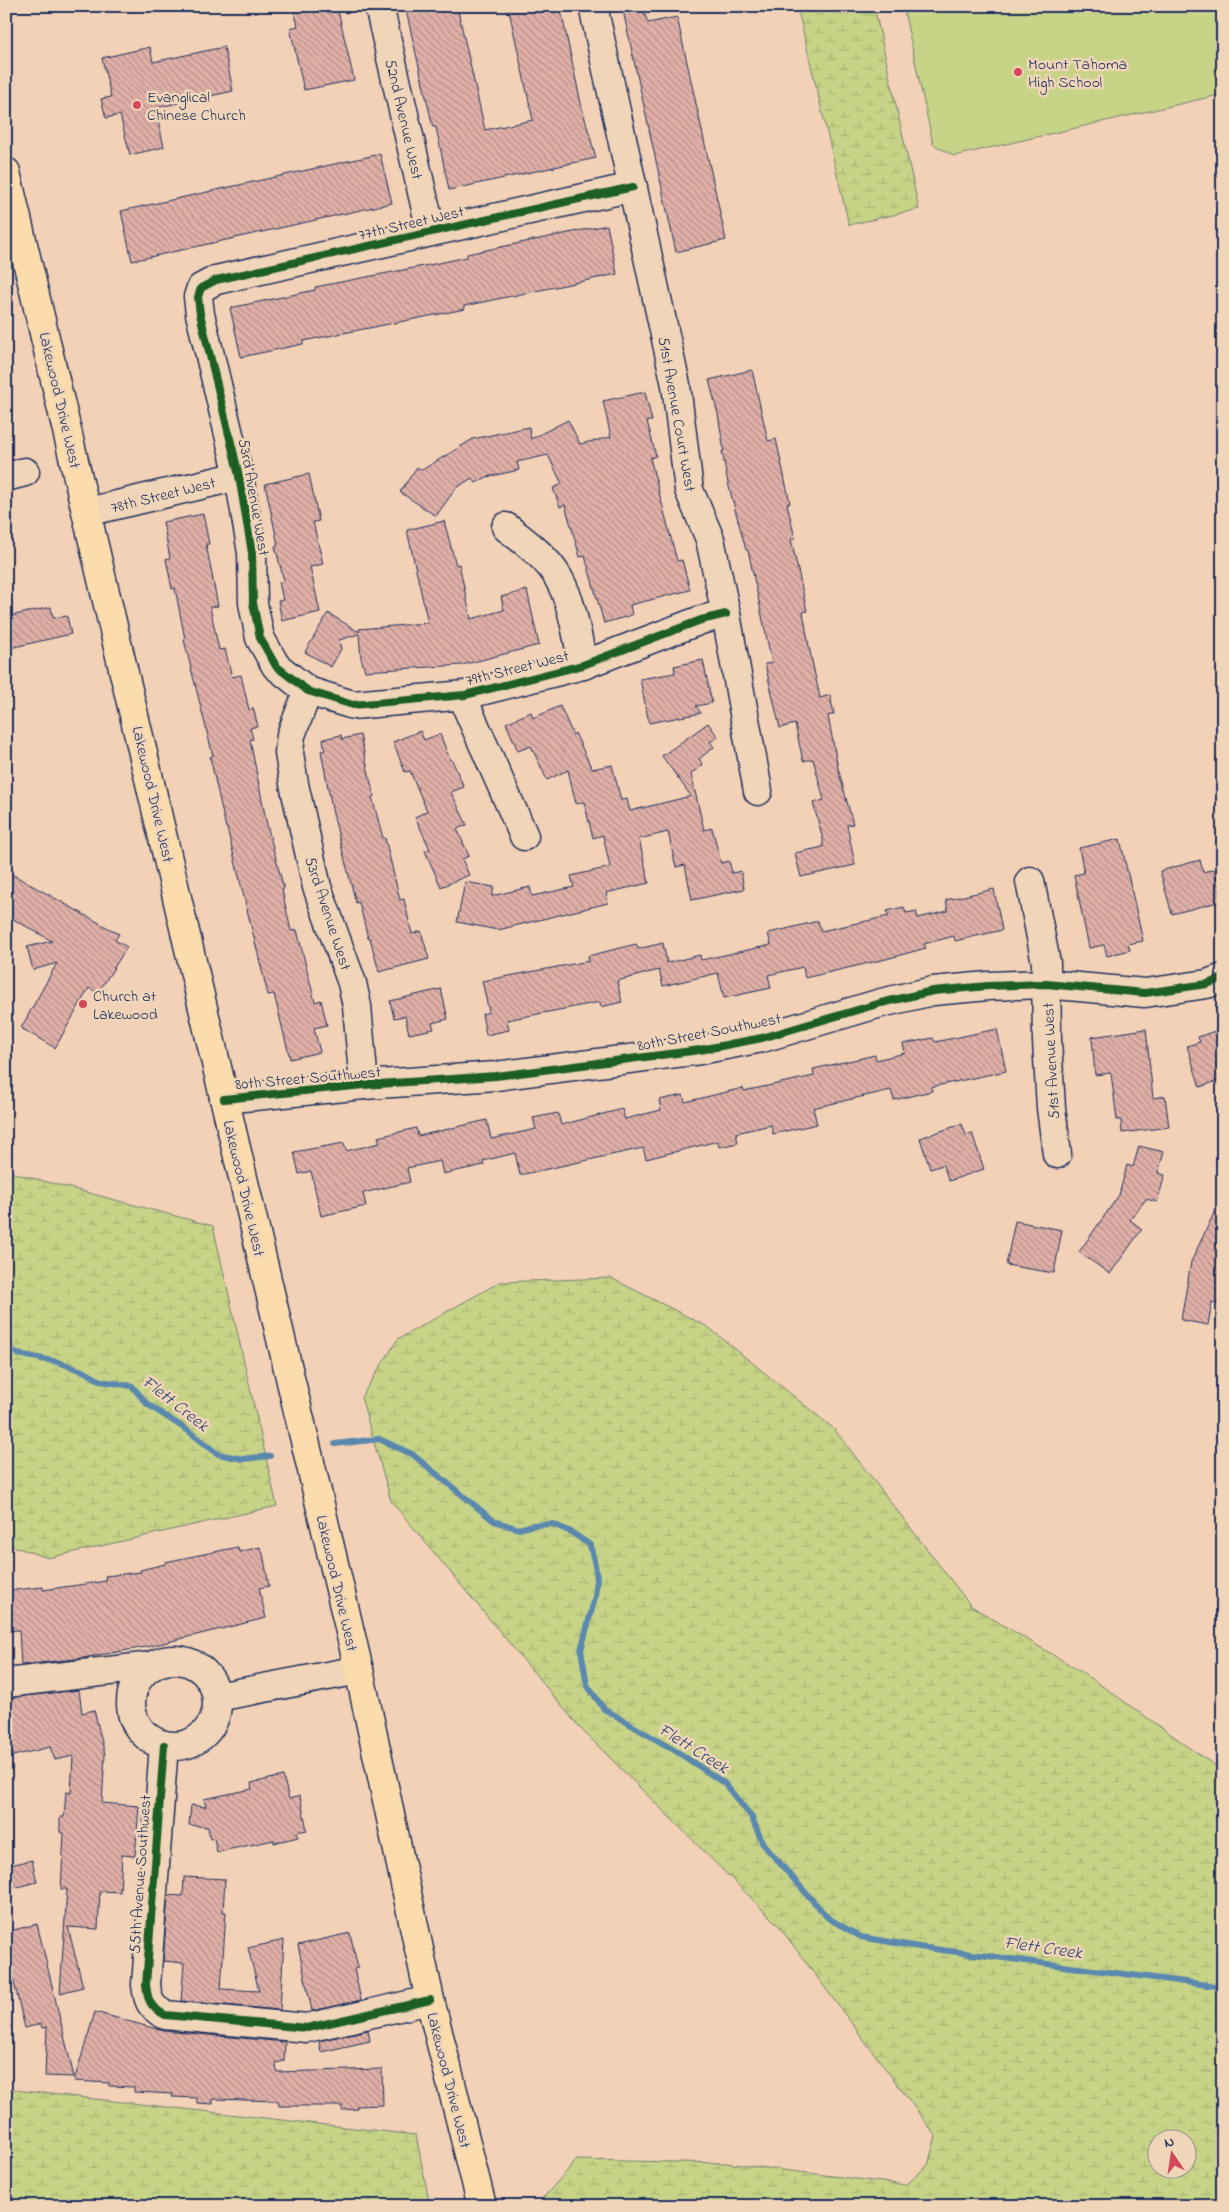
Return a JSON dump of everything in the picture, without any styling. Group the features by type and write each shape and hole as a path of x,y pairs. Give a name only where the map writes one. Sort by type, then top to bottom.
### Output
{"main road":[{"name":"Lakewood Drive West","path":"6,172 88,512 358,1670 430,2000 482,2206"}],"street":[{"name":"52nd Avenue West","path":"379,6 430,231"},
{"name":"51st Avenue Court West","path":"593,6 676,385 689,490 710,539 726,614 758,791"},
{"name":"77th Street West","path":"199,292 205,284 216,280 633,187"},
{"name":"53rd Avenue West","path":"199,292 202,321 239,476 252,553 253,603 260,638 276,666 308,691 291,735 289,753 317,887 352,982 356,1001 364,1085"},
{"name":"78th Street West","path":"88,512 239,476"},
{"path":"506,527 546,561 558,578 572,616 583,665"},
{"name":"79th Street West","path":"308,691 353,705 465,695 583,665 701,620 726,614"},
{"path":"465,695 468,710 524,836"},
{"name":"51st Avenue West","path":"1030,880 1046,963 1049,1079 1057,1154"},
{"name":"80th Street Southwest","path":"224,1099 364,1085 496,1076 700,1050 762,1038 881,1003 933,991 988,986 1046,984 1145,993 1207,984 1223,978"},
{"path":"6,1683 152,1666 166,1661 179,1661 193,1665 208,1678 217,1697 216,1712 211,1725 201,1736 190,1743 177,1746 164,1745 150,1739 140,1729 133,1716 131,1702 134,1688 152,1666"},
{"path":"217,1697 358,1670"},
{"name":"55th Avenue Southwest","path":"164,1745 147,1946 146,1985 150,2005 165,2015 307,2028 430,2000"}],"green space":[{"path":"797,6 874,6 919,209 849,225"},
{"path":"903,6 1223,6 1223,94 954,156 933,144"},
{"path":"6,1171 213,1226 277,1506 48,1558 6,1544"},
{"path":"611,1278 708,1327 834,1429 971,1606 1085,1674 1223,1771 1223,2206 544,2206 543,2198 577,2160 726,2163 906,2185 928,2165 936,2136 778,1925 580,1728 391,1501 361,1397 398,1339 500,1282"},
{"path":"6,2089 416,2135 430,2206 6,2206"}],"building":[{"path":"293,6 337,6 354,80 304,90 290,28 298,26"},
{"path":"405,6 457,6 485,130 533,120 508,6 560,6 582,108 596,158 449,190 436,127 433,127"},
{"path":"622,6 642,6 648,23 677,17 726,240 676,252"},
{"path":"150,47 153,62 224,47 233,91 155,108 164,147 130,155 120,115 106,118 101,99 111,97 102,58"},
{"path":"380,154 392,203 132,261 121,211"},
{"path":"607,225 617,274 464,306 465,309 303,341 303,344 241,357 230,308 315,290 315,287 467,257 467,254"},
{"path":"752,370 768,441 776,439 790,503 787,504 795,538 791,539 807,611 803,612 809,647 820,698 830,695 834,714 828,716 838,768 853,824 847,825 855,865 801,877 795,853 823,847 823,839 813,803 824,800 813,759 803,761 795,724 780,728 765,664 772,663 748,550 746,550 728,483 718,414 709,380"},
{"path":"645,392 652,421 647,421 656,456 650,458 677,561 682,560 690,590 630,605 632,615 604,623 585,556 580,557 565,505 560,507 553,488 562,484 548,455 517,462 519,470 487,477 476,483 472,478 456,488 436,516 400,492 417,467 422,470 473,439 529,427 531,439 568,420 580,444 611,437 603,401"},
{"path":"309,474 319,521 313,522 323,564 310,567 320,612 282,621 278,601 283,600 279,582 284,581 275,546 278,545 265,484"},
{"path":"203,514 209,544 206,544 218,606 210,607 219,650 225,649 232,677 241,675 249,710 253,708 258,726 250,728 253,739 250,740 267,825 284,889 282,890 291,931 297,930 315,1002 321,1000 327,1025 314,1028 320,1052 290,1059 274,994 268,995 226,828 210,757 213,756 184,640 175,588 172,589 166,559 170,558 163,522"},
{"path":"444,521 456,565 459,564 471,619 504,610 501,597 527,590 539,645 462,665 365,671 361,658 359,634 339,640 341,649 331,667 305,652 328,613 359,632 359,629 428,623 407,530"},
{"path":"51,607 53,618 67,616 71,634 10,648 6,630 6,617"},
{"path":"703,660 712,703 696,706 701,713 649,723 640,679 675,673 674,666"},
{"path":"560,706 573,735 575,733 592,769 612,765 621,800 627,799 630,811 691,796 662,756 708,723 718,737 710,742 714,747 699,759 703,765 691,774 704,830 712,828 721,863 729,861 732,873 741,871 744,889 692,900 685,865 676,867 668,832 639,839 649,883 606,893 608,903 498,930 457,922 465,882 494,887 492,896 530,887 532,896 574,887 571,876 610,867 603,835 593,838 584,802 576,804 568,770 547,780 531,746 518,751 506,723 531,712 533,718"},
{"path":"420,731 424,740 440,734 450,760 452,760 464,787 451,792 467,825 457,829 469,856 462,859 469,875 441,887 425,851 430,849 415,817 427,811 410,771 405,772 393,742"},
{"path":"341,735 342,739 360,735 374,796 372,797 383,838 385,838 400,900 404,899 412,934 421,931 429,959 379,972 359,902 356,903 333,814 321,751 325,750 323,739"},
{"path":"1120,839 1143,941 1128,944 1130,950 1107,956 1104,945 1089,948 1074,875 1084,873 1079,848"},
{"path":"1200,860 1203,872 1214,869 1222,901 1172,914 1160,871"},
{"path":"6,871 119,934 115,940 127,947 98,993 89,988 55,1048 21,1028 57,963 33,970 27,947 52,941 6,915"},
{"path":"994,889 1002,930 955,941 954,936 924,944 926,948 805,978 803,967 768,975 771,988 724,998 718,973 663,986 659,970 617,981 622,1002 601,1007 600,1002 507,1020 509,1030 486,1035 482,1014 489,1012 482,981 589,961 588,956 636,944 638,949 663,943 667,963 700,955 701,960 771,945 768,933 818,921 821,931 889,916 887,911 904,907 906,913 916,911 918,918 948,911 946,900"},
{"path":"441,989 448,1019 432,1023 434,1029 409,1034 405,1016 394,1018 390,1001"},
{"path":"1223,1028 1223,1079 1200,1087 1187,1046 1200,1042 1198,1037"},
{"path":"997,1029 1006,1071 931,1087 932,1091 894,1100 891,1090 813,1108 817,1124 773,1134 771,1125 736,1133 738,1143 719,1147 718,1141 646,1159 643,1148 520,1175 515,1153 483,1161 484,1165 443,1174 440,1161 407,1168 410,1182 363,1193 366,1206 321,1216 311,1171 299,1174 294,1152 344,1143 346,1151 380,1143 378,1137 416,1128 418,1136 487,1120 491,1139 536,1129 533,1118 558,1113 561,1125 622,1109 625,1119 661,1110 659,1100 683,1095 685,1102 743,1088 744,1091 814,1076 813,1069 875,1055 876,1060 905,1053 903,1044 933,1038 935,1042"},
{"path":"1146,1029 1153,1098 1165,1096 1169,1127 1122,1133 1121,1120 1117,1120 1111,1073 1095,1075 1092,1037"},
{"path":"962,1124 966,1135 972,1133 984,1169 949,1181 943,1165 930,1169 920,1138"},
{"path":"1139,1146 1164,1152 1158,1173 1165,1175 1157,1202 1146,1199 1130,1220 1142,1229 1110,1274 1079,1252 1119,1195 1127,1165 1133,1167"},
{"path":"1223,1194 1223,1304 1212,1302 1208,1325 1181,1320 1191,1262"},
{"path":"1015,1221 1062,1230 1054,1273 1006,1265"},
{"path":"238,1547 239,1552 260,1547 263,1554 269,1586 259,1588 266,1618 151,1646 83,1658 21,1665 19,1630 6,1631 6,1591 43,1587 43,1590 106,1581 105,1576 141,1572 140,1570 165,1564 165,1562"},
{"path":"79,1690 82,1713 94,1710 105,1754 102,1803 139,1806 135,1856 122,1855 120,1892 100,1891 98,1929 68,1927 83,1987 60,1993 67,1889 61,1889 64,1833 60,1832 60,1817 64,1817 66,1792 71,1793 73,1756 55,1760 50,1747 13,1756 12,1751 6,1752 6,1698"},
{"path":"283,1776 289,1799 300,1796 307,1830 297,1832 298,1837 274,1843 274,1840 217,1852 214,1838 210,1839 208,1827 189,1825 191,1805 206,1807 204,1799 252,1789 251,1783"},
{"path":"32,1860 37,1882 6,1890 6,1866"},
{"path":"184,1877 225,1879 223,1912 226,1912 221,1989 259,1991 248,1948 284,1940 280,2010 181,2001 184,1963 163,1961 168,1895 183,1896"},
{"path":"37,1924 74,2077 45,2076 47,2027 42,2028 41,2024 25,2028 12,1974 6,1975 6,1932"},
{"path":"350,1933 358,1968 354,1969 361,2000 312,2011 298,1945"},
{"path":"95,2012 164,2031 285,2042 284,2061 276,2063 277,2072 382,2069 383,2105 357,2106 358,2109 342,2110 342,2106 279,2106 278,2101 213,2099 213,2104 197,2103 197,2098 172,2097 173,2094 134,2092 134,2087 109,2086 109,2083 74,2081"},
{"path":"368,2030 370,2041 321,2052 319,2041"}],"waterway":[{"name":"Flett Creek","path":"6,1346 18,1354 58,1362 85,1372 101,1381 132,1386 147,1404 187,1430 218,1454 243,1459 270,1456"},
{"name":"Flett Creek","path":"335,1444 379,1439 412,1454 494,1521 519,1529 533,1525 553,1524 571,1532 590,1545 597,1578 595,1597 581,1650 587,1685 604,1709 679,1753 724,1783 751,1816 763,1844 828,1918 861,1937 919,1947 1223,1987"}],"cycle path":[{"path":"633,187 216,280 201,288 198,297 200,314 239,476 252,553 253,603 260,638 276,666 308,691 353,705 465,695 583,665 701,620 726,614"},
{"path":"224,1099 364,1085 496,1076 700,1050 762,1038 881,1003 933,991 988,986 1046,984 1145,993 1207,984 1223,978"},
{"path":"164,1745 146,1985 149,1999 156,2009 165,2015 307,2028 430,2000"}],"place":[{"name":"Mount Tahoma High School","path":"1018,72"},
{"name":"Evanglical Chinese Church","path":"137,105"},
{"name":"Church at Lakewood","path":"83,1004"}]}
